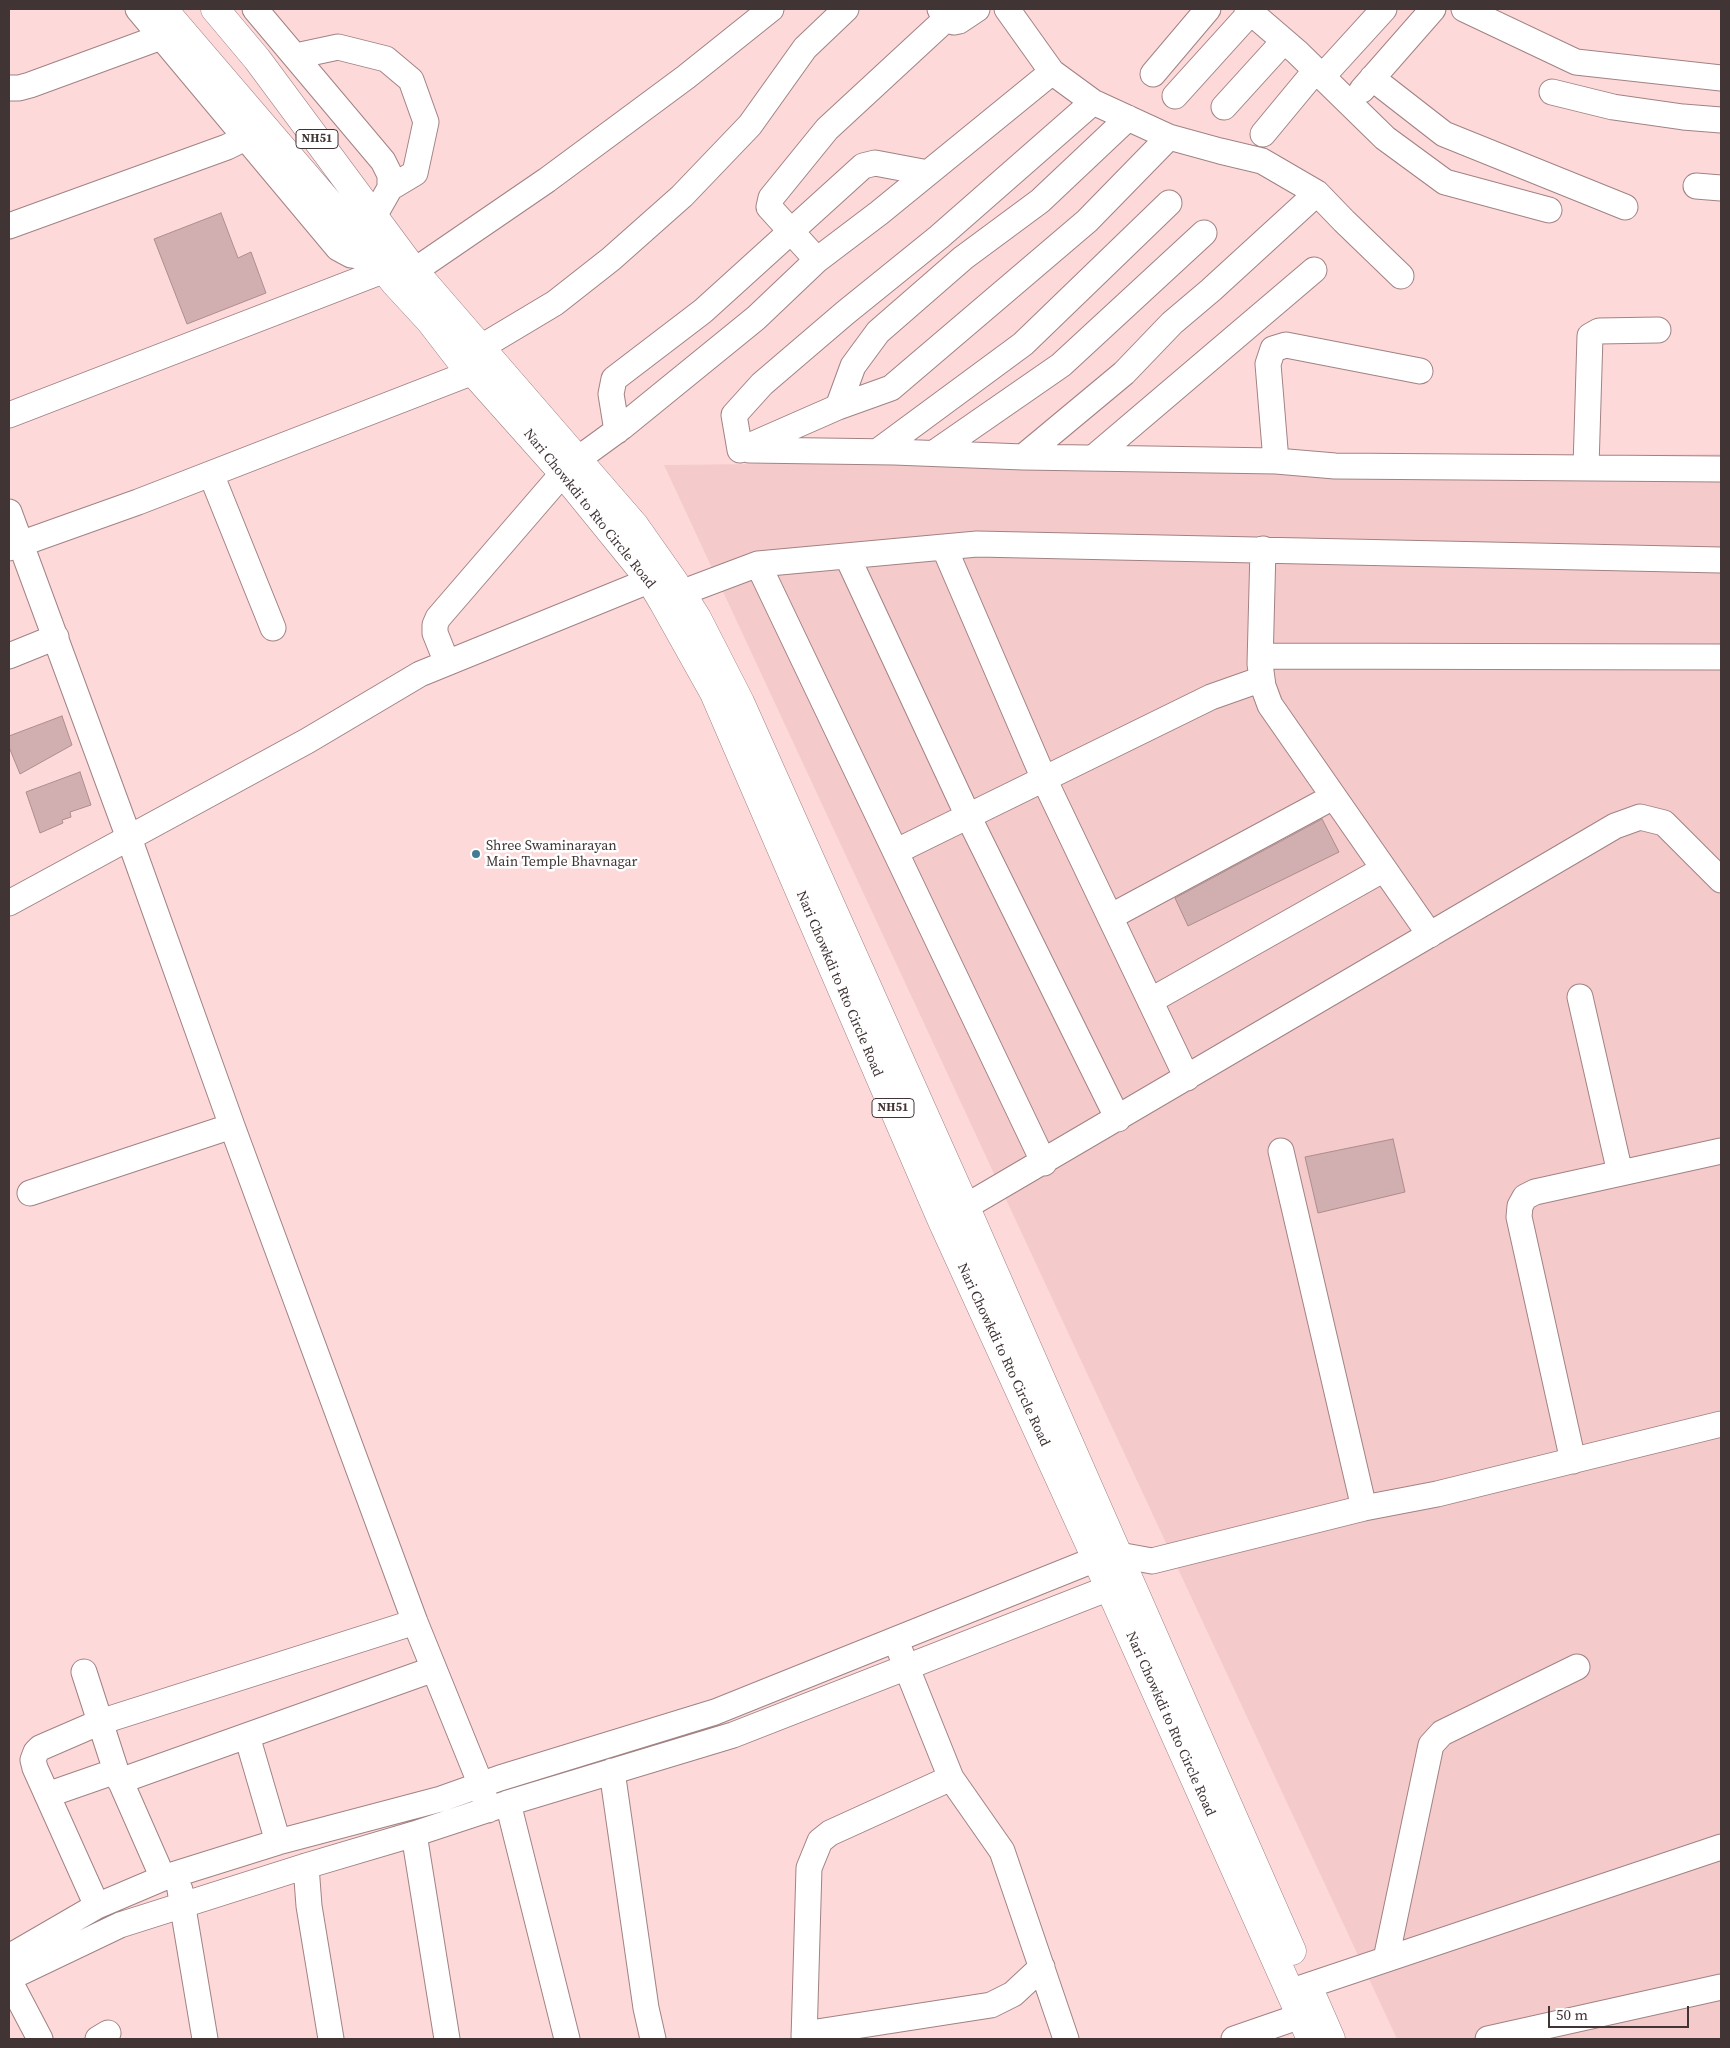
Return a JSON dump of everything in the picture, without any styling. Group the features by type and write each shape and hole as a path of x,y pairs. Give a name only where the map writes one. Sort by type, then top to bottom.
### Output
{"highway":[{"name":"NH51","path":"163,9 388,266"},
{"name":"NH51","path":"215,9 257,59 374,216 388,266"},
{"name":"Nari Chowkdi to Rto Circle Road","path":"388,266 430,321 471,359 571,466 666,587 714,692 942,1221 1108,1557 1298,1988 1310,2022"},
{"name":"NH51","path":"666,587 696,618 740,702 966,1208 1108,1557"},
{"name":"NH51","path":"1310,2022 1331,2039"}],"street":[{"path":"138,9 338,248 351,255 388,266"},
{"path":"255,9 383,161 390,175 390,188"},
{"path":"9,415 388,266 554,174 686,77 771,9"},
{"path":"15,546 211,474 471,359 555,303 611,259 682,196 750,125 805,48 846,9"},
{"path":"1007,9 1052,72 1093,102 1170,137 1220,152 1262,160 1317,193 1401,276"},
{"path":"1153,74 1208,9"},
{"path":"1262,134 1384,9"},
{"path":"1350,104 1432,9"},
{"path":"1464,9 1576,62 1721,78"},
{"path":"1175,96 1249,10 1385,138 1445,182 1549,210"},
{"path":"817,260 769,207 771,198 827,129 956,14"},
{"path":"9,88 30,86 161,37"},
{"path":"1224,107 1284,41"},
{"path":"296,56 338,48 386,59 411,80 426,122 415,173 390,188 374,216"},
{"path":"446,663 435,633 435,625 438,618 571,466 756,318 817,260 1052,72"},
{"path":"1372,78 1444,134 1625,207"},
{"path":"1552,92 1613,107 1689,118 1721,120"},
{"path":"740,450 734,415 762,384 845,313 939,238 1093,102"},
{"path":"838,406 853,366 878,332 963,258 1040,200 1128,118"},
{"path":"740,450 838,406 891,388 1087,221 1170,137"},
{"path":"9,226 227,148 245,138"},
{"path":"617,431 611,394 614,379 620,372 696,318 863,166 875,163 928,173"},
{"path":"1696,186 1721,188"},
{"path":"1023,457 1124,373 1172,323 1317,193"},
{"path":"878,452 1023,344 1169,203"},
{"path":"934,453 1061,365 1204,233"},
{"path":"1092,458 1314,270"},
{"path":"1586,467 1590,336 1599,331 1658,330"},
{"path":"1276,461 1268,364 1273,350 1286,345 1420,371"},
{"path":"740,450 1276,461 1341,466 1586,467 1721,470"},
{"path":"211,474 273,628"},
{"path":"9,512 15,546 56,637 232,1126 415,1622 481,1785 498,1807 567,2039"},
{"path":"9,903 307,741 420,674 446,663 666,587 758,564 996,544 1721,560"},
{"path":"944,547 1044,779 1187,1078"},
{"path":"1263,549 1261,667 1270,705 1430,935"},
{"path":"847,556 968,816 1118,1119"},
{"path":"758,564 897,851 1044,1162"},
{"path":"9,656 56,637"},
{"path":"897,851 1211,697 1261,667 1721,657"},
{"path":"1110,917 1333,797"},
{"path":"942,1221 1616,826 1640,817 1664,823 1721,880"},
{"path":"1150,1001 1384,869"},
{"path":"1580,997 1620,1173"},
{"path":"30,1193 232,1126"},
{"path":"1281,1151 1364,1508"},
{"path":"1573,1460 1519,1217 1520,1206 1525,1197 1535,1192 1721,1151"},
{"path":"9,1958 96,1906 170,1875 278,1842 441,1799 715,1712 1108,1557 1152,1560 1364,1508 1437,1494 1721,1424"},
{"path":"40,2039 9,1979 106,1930 306,1866 733,1735 1119,1583 1152,1560"},
{"path":"96,1906 35,1768 33,1760 40,1748 100,1722 415,1622"},
{"path":"894,1640 907,1666 951,1778 1002,1851 1066,2039"},
{"path":"1386,1958 1431,1745 1442,1733 1577,1667"},
{"path":"47,1796 246,1736 434,1669"},
{"path":"84,1672 118,1776 170,1875 182,1905 205,2039"},
{"path":"246,1736 278,1842"},
{"path":"612,1771 644,1998 653,2039"},
{"path":"951,1778 830,1833 820,1842 809,1868 804,2037 991,2005 1013,1994 1042,1967"},
{"path":"414,1834 447,2039"},
{"path":"1298,1988 1721,1847"},
{"path":"306,1866 309,1906 331,2039"},
{"path":"1488,2039 1721,1987"},
{"path":"1234,2039 1310,2022"}],"shaded area":[{"path":"1721,454 1721,2039 1397,2039 664,465"}],"building":[{"path":"221,213 238,258 251,252 266,293 187,324 154,239"},
{"path":"62,716 72,745 20,774 9,747 9,736"},
{"path":"80,772 91,805 70,812 71,817 62,820 63,823 40,833 26,792"},
{"path":"1322,819 1339,852 1188,926 1175,898"},
{"path":"1393,1139 1405,1192 1318,1213 1305,1157"}],"place":[{"name":"Shree Swaminarayan Main Temple Bhavnagar","path":"476,854"}]}
